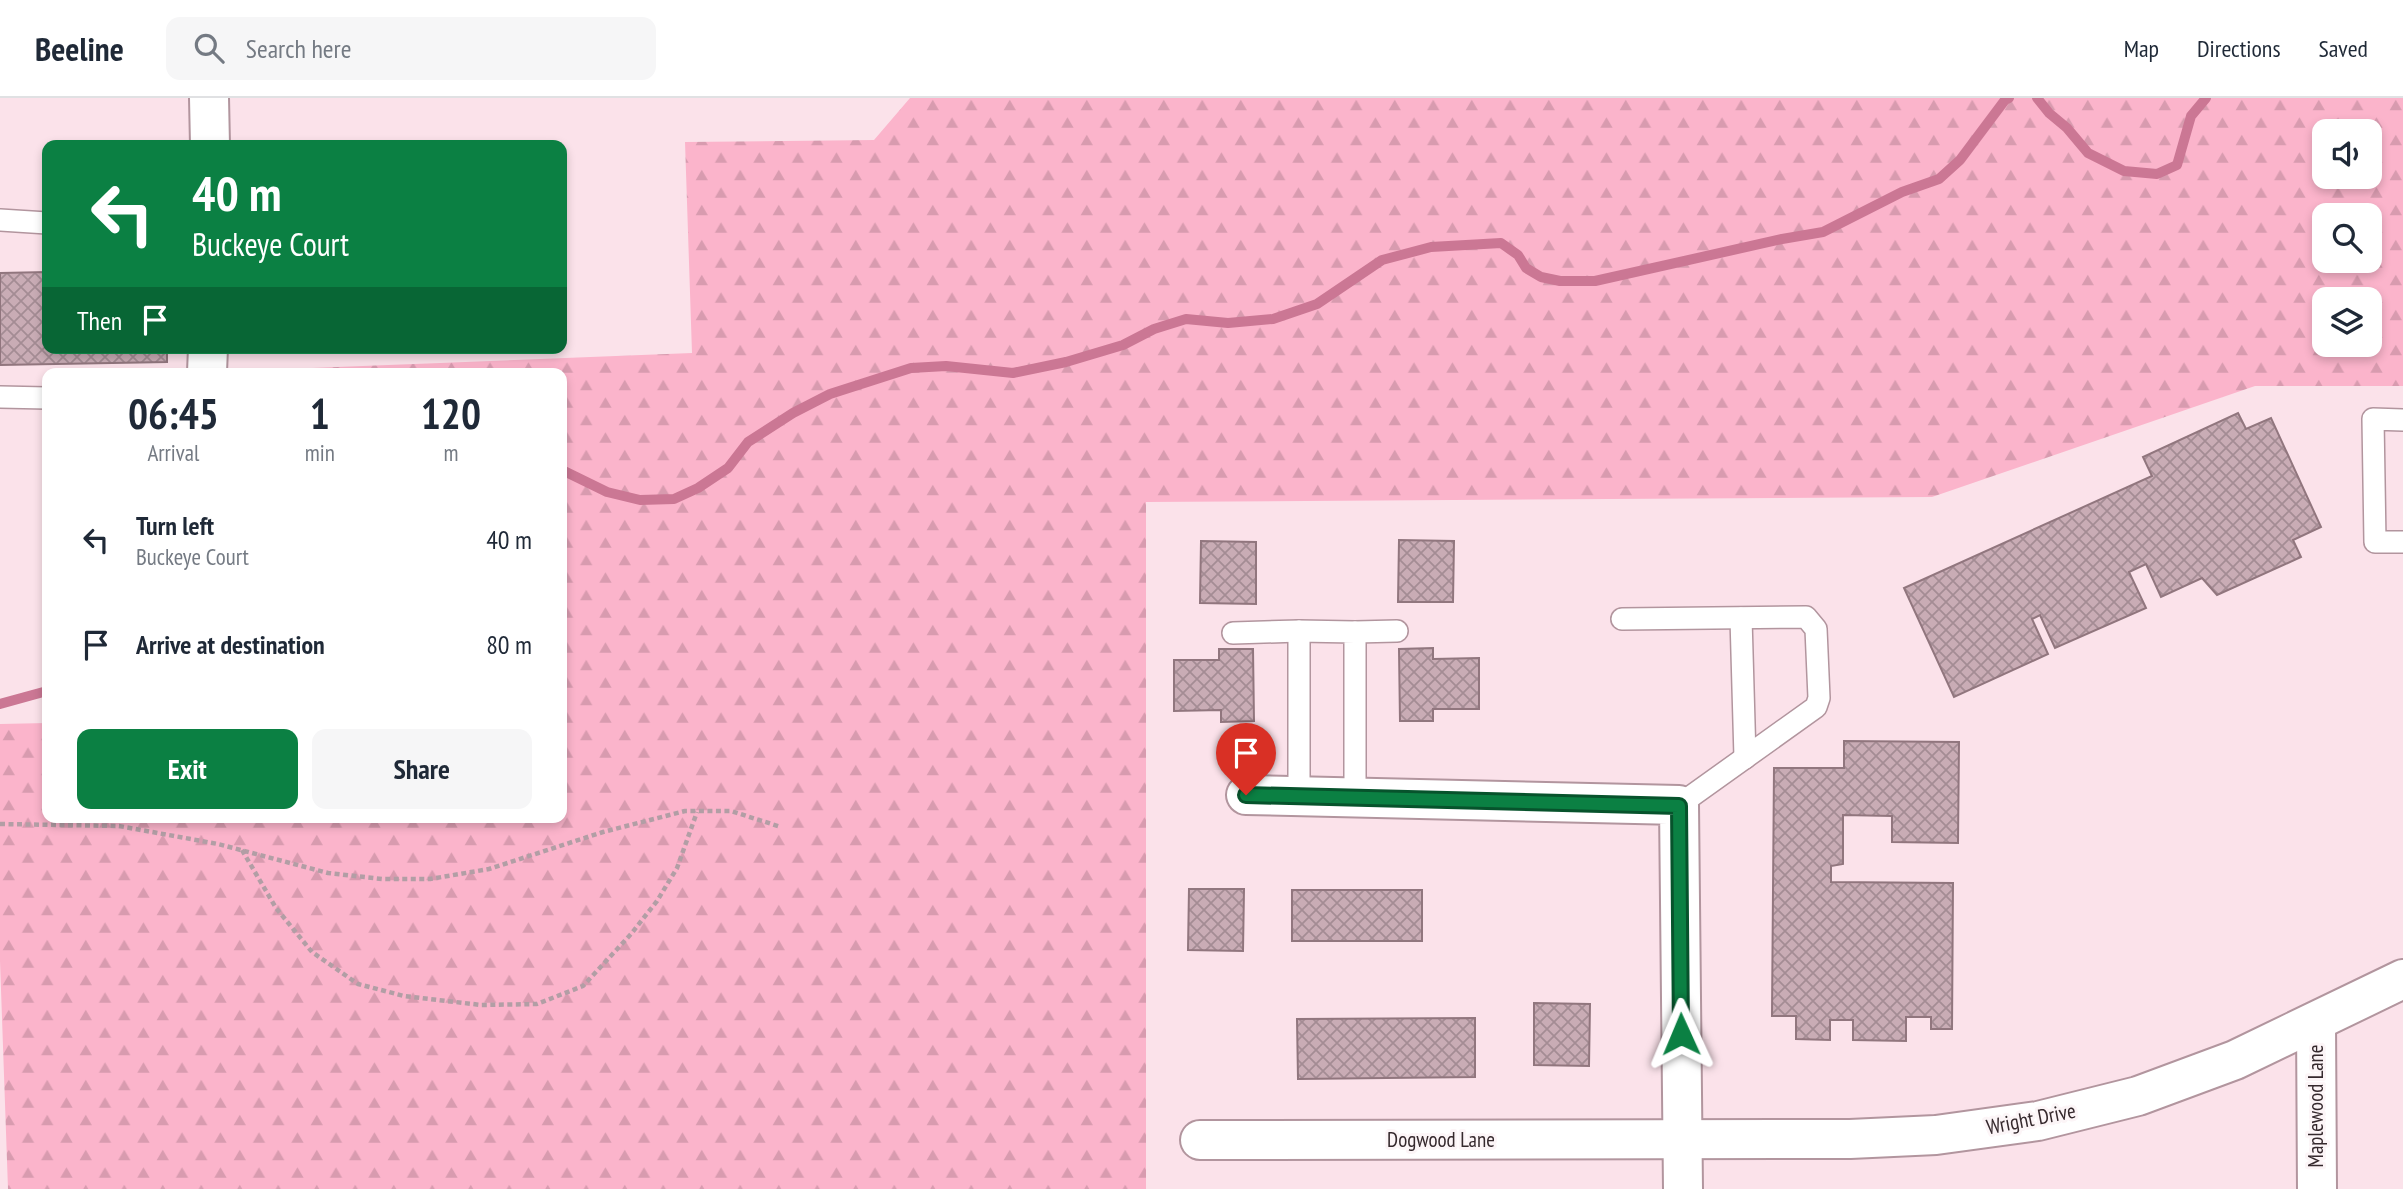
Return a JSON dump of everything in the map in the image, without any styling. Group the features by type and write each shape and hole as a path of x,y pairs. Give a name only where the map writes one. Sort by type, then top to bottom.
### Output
{"street":[{"path":"209,98 209,140"},
{"path":"1246,795 1679,806 1683,1189"},
{"name":"Wright Drive","path":"1683,1139 1850,1139 1936,1135 2038,1121 2138,1096 2235,1060 2403,979"},
{"name":"Maplewood Lane","path":"2316,1022 2316,1189"},
{"name":"Dogwood Lane","path":"1200,1140 1683,1139"}],"lane":[{"path":"0,220 42,223"},
{"path":"0,397 42,398"},
{"path":"2403,420 2373,419 2375,542 2403,542"},
{"path":"1622,619 1806,617 1816,629 1819,698 1816,707 1679,806"},
{"path":"1741,618 1745,758"},
{"path":"1299,631 1299,796"},
{"path":"1233,633 1397,631"},
{"path":"1355,632 1355,798"}],"path":[{"path":"0,824 119,826 241,850 327,873 382,879 430,879 489,869 603,832 685,811 732,811 781,827"},
{"path":"241,850 276,908 312,952 358,984 404,996 468,1004 537,1004 583,986 631,934 657,901 677,868 697,811"}],"green space":[{"path":"910,98 2403,98 2403,386 2255,386 1932,497 1146,502 1146,1189 8,1189 0,961 0,724 42,723 42,823 567,823 567,368 309,368 692,353 685,142 874,140"}],"building":[{"path":"42,272 42,354 167,354 167,362 0,365 0,273"},
{"path":"2238,413 2246,429 2271,418 2321,527 2293,540 2301,557 2217,595 2202,578 2161,597 2146,564 2129,572 2146,608 2055,648 2040,615 2032,619 2048,654 1954,697 1904,588 2152,476 2143,457"},
{"path":"1399,540 1454,541 1453,602 1398,602"},
{"path":"1201,541 1256,542 1256,604 1200,603"},
{"path":"1433,648 1433,659 1479,658 1479,709 1433,709 1433,721 1400,721 1399,649"},
{"path":"1219,649 1253,649 1254,721 1221,722 1221,710 1174,711 1174,660 1219,660"},
{"path":"1844,741 1959,742 1958,843 1892,842 1892,816 1843,815 1843,864 1831,866 1831,882 1953,883 1952,1029 1931,1029 1931,1017 1906,1017 1906,1041 1853,1040 1853,1020 1830,1020 1830,1040 1796,1039 1796,1016 1772,1016 1774,768 1844,768"},
{"path":"1189,889 1244,889 1243,951 1188,950"},
{"path":"1292,890 1422,890 1422,941 1292,941"},
{"path":"1534,1003 1590,1004 1589,1066 1534,1065"},
{"path":"1475,1018 1475,1077 1298,1079 1297,1019"}],"waterway":[{"path":"567,472 607,492 640,500 674,499 698,488 728,468 748,442 793,413 830,394 911,368 946,366 1013,373 1066,362 1123,345 1154,329 1186,319 1228,323 1273,319 1317,304 1382,260 1431,247 1501,243 1518,255 1526,268 1541,277 1560,281 1595,281 1823,232 1902,192 1939,179 1960,160 2009,98"},
{"path":"2037,98 2088,153 2124,171 2157,174 2177,165 2191,116 2206,98"},
{"path":"0,704 42,692"}],"route":[{"path":"1246,795 1679,806 1681,1034"}]}
